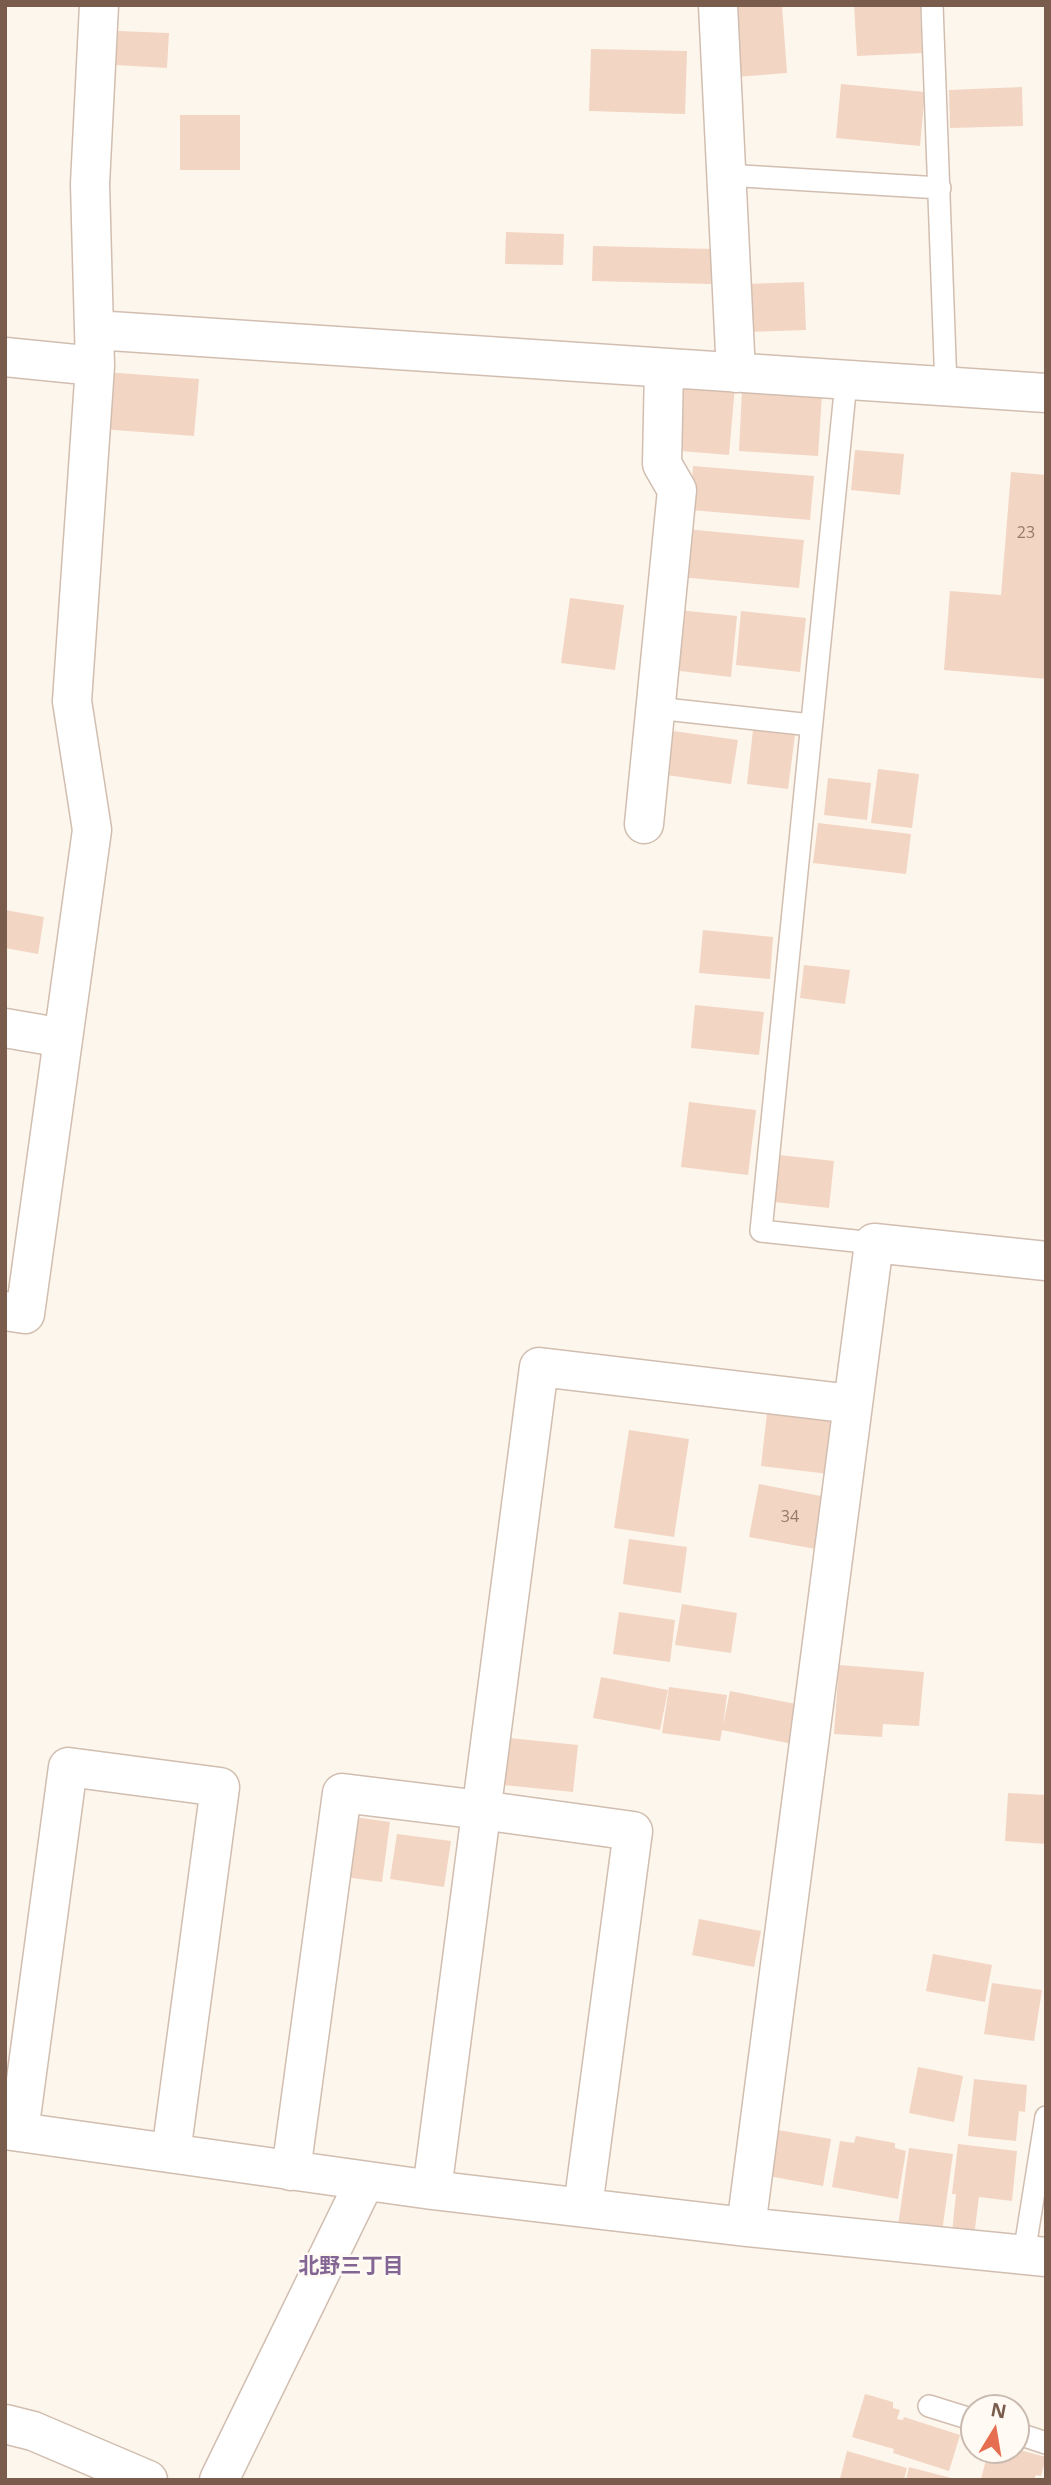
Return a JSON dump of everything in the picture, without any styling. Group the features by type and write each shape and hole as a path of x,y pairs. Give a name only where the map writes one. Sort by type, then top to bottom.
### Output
{"street":[{"path":"5,1311 25,1314 92,830 72,701 95,348 89,184 99,5"},
{"path":"718,5 736,373"},
{"path":"5,357 95,348 664,368 1046,393"},
{"path":"644,824 677,490 662,464 664,368"},
{"path":"5,1028 63,1038"},
{"path":"746,2227 874,1244 1046,1261"},
{"path":"432,2190 539,1367 852,1404"},
{"path":"171,2153 220,1787 68,1767 12,2131 432,2190 746,2227 1035,2256"},
{"path":"291,2171 342,1793 481,1810 633,1831 583,2207"},
{"path":"219,2480 365,2181"},
{"path":"5,2424 33,2431 148,2480"}],"lane":[{"path":"932,5 946,387"},
{"path":"726,175 940,188"},
{"path":"846,382 761,1231 874,1244"},
{"path":"656,708 811,725"},
{"path":"1035,2256 1046,2117"},
{"path":"929,2406 960,2416"}],"building":[{"path":"731,5 782,5 787,73 736,77"},
{"path":"854,5 920,5 922,53 857,56"},
{"path":"118,31 169,33 167,68 116,65"},
{"path":"591,49 687,51 685,114 589,111"},
{"path":"841,84 925,92 920,146 836,138"},
{"path":"1022,87 1023,126 950,128 949,90"},
{"path":"180,115 240,115 240,170 180,170"},
{"path":"506,232 564,234 563,265 505,264"},
{"path":"593,246 712,249 711,284 592,281"},
{"path":"804,282 806,330 747,332 745,284"},
{"path":"105,372 199,379 194,436 101,429"},
{"path":"674,380 735,386 729,455 669,450"},
{"path":"742,391 822,395 818,456 739,451"},
{"path":"855,450 904,454 900,495 851,490"},
{"path":"693,466 814,476 810,520 690,510"},
{"path":"1011,472 1046,475 1046,679 944,670 950,591 1001,595"},
{"path":"685,529 804,540 799,588 680,577"},
{"path":"570,598 624,605 615,670 561,663"},
{"path":"678,610 737,616 731,677 671,670"},
{"path":"741,611 806,618 800,672 736,665"},
{"path":"666,730 738,740 731,784 659,774"},
{"path":"753,730 795,735 788,789 747,784"},
{"path":"878,769 919,774 912,828 871,823"},
{"path":"828,778 871,783 867,820 824,815"},
{"path":"818,823 911,834 906,874 813,863"},
{"path":"5,910 44,917 38,954 5,948"},
{"path":"703,930 773,937 770,979 699,973"},
{"path":"804,965 850,970 845,1004 800,998"},
{"path":"695,1005 764,1012 759,1055 691,1048"},
{"path":"689,1102 756,1110 748,1175 681,1167"},
{"path":"779,1155 834,1161 829,1208 774,1202"},
{"path":"767,1413 836,1421 829,1474 761,1466"},
{"path":"629,1430 689,1439 674,1537 614,1528"},
{"path":"759,1484 831,1498 821,1550 749,1537"},
{"path":"629,1539 687,1547 681,1593 623,1584"},
{"path":"682,1604 737,1613 731,1653 675,1645"},
{"path":"619,1612 675,1620 670,1662 613,1654"},
{"path":"839,1665 924,1672 919,1726 883,1724 882,1737 834,1734"},
{"path":"601,1677 668,1690 660,1730 593,1718"},
{"path":"669,1687 727,1695 723,1726 730,1691 801,1705 793,1744 722,1730 720,1741 662,1733"},
{"path":"509,1738 578,1745 573,1792 504,1785"},
{"path":"1008,1793 1046,1795 1046,1844 1005,1841"},
{"path":"354,1817 390,1822 382,1882 345,1877"},
{"path":"397,1834 451,1841 444,1887 390,1879"},
{"path":"699,1919 761,1931 754,1967 692,1955"},
{"path":"933,1954 992,1965 985,2002 926,1991"},
{"path":"992,1983 1042,1990 1034,2041 984,2034"},
{"path":"918,2067 963,2076 954,2122 909,2113"},
{"path":"974,2079 1027,2085 1025,2112 1019,2111 1016,2141 968,2136"},
{"path":"772,2129 831,2139 823,2186 763,2175"},
{"path":"856,2136 895,2143 895,2148 906,2151 898,2199 832,2187 840,2141 854,2143"},
{"path":"958,2144 1017,2151 1012,2201 979,2197 974,2236 952,2233 956,2194 952,2194"},
{"path":"909,2148 953,2154 942,2232 898,2226"},
{"path":"865,2394 893,2402 893,2408 900,2410 897,2419 903,2420 904,2417 960,2435 949,2471 893,2453 894,2449 852,2437"},
{"path":"847,2451 907,2468 904,2480 840,2479"},
{"path":"1030,2453 1046,2457 1041,2476 1036,2475 1034,2480 981,2479 985,2464 1030,2464"},
{"path":"909,2467 955,2479 906,2480"}],"district":[{"name":"北野三丁目","path":"351,2267"}]}
